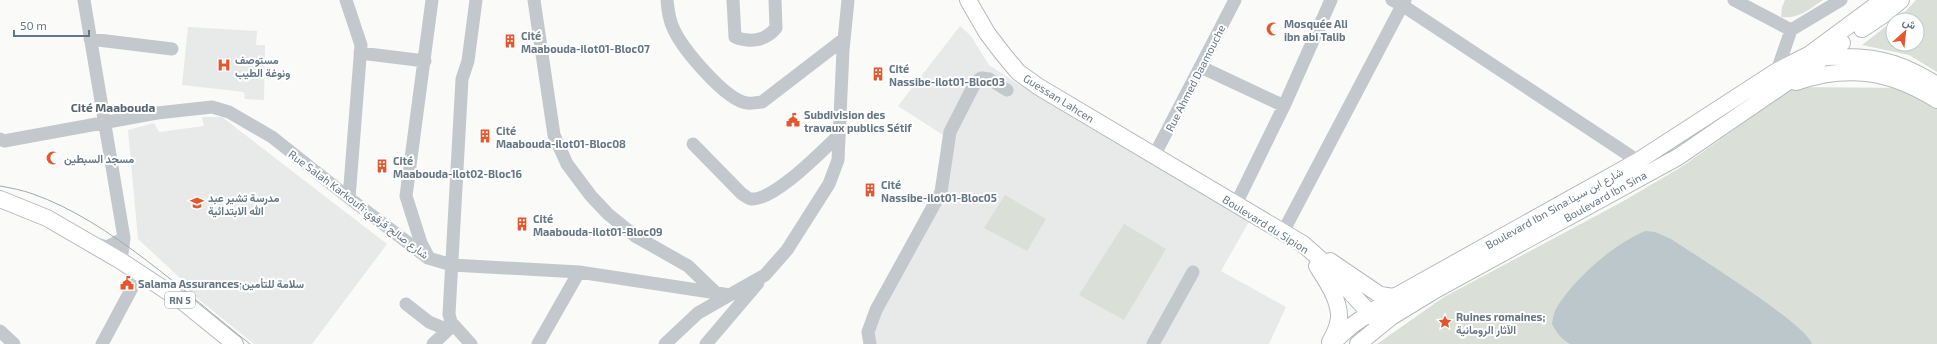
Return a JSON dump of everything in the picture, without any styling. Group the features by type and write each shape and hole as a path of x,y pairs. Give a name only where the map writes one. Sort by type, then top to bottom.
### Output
{"main road":[{"name":"Guessan Lahcen","path":"968,0 987,33 1018,72 1039,87 1154,156"},
{"path":"1777,71 1810,54 1884,0"},
{"name":"Boulevard Ibn Sina","path":"1358,344 1380,326 1436,289 1678,156 1824,57 1849,37 1883,15 1901,0"},
{"name":"Boulevard Ibn Sina","path":"1777,71 1824,57 1862,57 1882,60 1904,66 1937,86"},
{"name":"Boulevard Ibn Sina:شارع ابن سينا","path":"1330,344 1370,312 1394,297 1638,161 1777,71"},
{"path":"1778,88 1816,75 1847,71 1874,74 1907,84 1937,100"},
{"name":"Boulevard du Sipion","path":"1154,156 1303,244 1320,259 1370,312 1380,326"},
{"name":"RN 5","path":"0,198 47,218 121,261 182,301 234,344"},
{"path":"1303,244 1380,295 1394,297"},
{"path":"1303,244 1328,283 1336,303 1339,318 1330,344"}],"street":[{"path":"84,0 124,238 121,261"},
{"path":"346,0 361,45 349,198"},
{"path":"428,258 421,243 406,196 432,0"},
{"path":"451,327 449,314 462,79 468,61 476,0"},
{"path":"534,0 554,135 567,164 591,196 608,214 635,236 688,266 717,294"},
{"path":"667,0 669,19 675,32 706,74 719,88 746,104 762,102 844,39"},
{"path":"733,0 733,31 735,37 742,40 761,40 770,35 776,28 775,0"},
{"path":"706,344 787,250 829,184 838,160 844,39 848,0"},
{"name":"Rue Ahmed Daamouche","path":"1154,156 1235,0"},
{"path":"1236,204 1284,106 1331,0"},
{"path":"1734,0 1791,30"},
{"path":"1778,88 1777,71 1791,30 1841,0"},
{"path":"1283,232 1400,2 1638,161"},
{"path":"90,39 172,49"},
{"path":"360,52 425,61"},
{"path":"1201,67 1284,106"},
{"path":"870,344 868,332 876,310 941,192 950,132 975,84 981,78 989,79 1007,90"},
{"name":"Rue Salah Karkoufi;شارع صالح قرقوي","path":"0,139 4,141 104,124 157,113 212,107 229,112 272,137 428,258 452,265 580,272 730,295"},
{"path":"693,144 741,193 750,199 759,198 779,189 839,135"},
{"path":"91,243 107,247 124,238"},
{"path":"538,344 580,272"},
{"path":"1153,344 1193,272"},
{"path":"107,342 140,273"},
{"path":"665,344 698,313 765,275"},
{"path":"406,304 429,322 451,327 471,344"},
{"path":"433,344 451,327"},
{"path":"0,331 14,344"}],"shaded area":[{"path":"1785,0 1823,0 1798,15 1793,17 1781,17 1782,7"},
{"path":"1916,0 1937,0 1937,72 1909,55 1895,52 1925,52 1925,12 1905,12"},
{"path":"960,26 971,36 989,65 1018,84 1250,220 1221,271 1286,307 1269,344 865,344 939,185 943,135 898,106"},
{"name":"مستوصف ونوغة الطيب","path":"188,27 257,31 256,45 265,45 264,100 245,99 244,92 182,85"},
{"path":"1885,27 1885,50 1862,45"},
{"path":"1794,87 1912,88 1937,108 1937,344 1377,344 1444,297 1620,203 1683,166"},
{"path":"202,117 222,117 387,244 312,344 254,344 192,294 180,278 138,239 128,130 154,123 159,132 204,126"},
{"path":"1005,195 1046,219 1027,251 984,228"},
{"path":"1124,224 1166,249 1124,320 1079,295"},
{"path":"1645,231 1655,232 1671,239 1725,274 1791,321 1805,334 1812,344 1570,344 1564,340 1552,324 1556,309 1565,296 1596,263 1608,253"}],"tram line":[{"path":"0,186 33,194 62,206 90,222 146,260 250,344"}],"place":[{"name":"Mosquée Ali ibn abi Talib","path":"1273,29"},
{"name":"Cité Maabouda-ilot01-Bloc07","path":"510,41"},
{"name":"مستوصف ونوغة الطيب","path":"224,65"},
{"name":"Cité Nassibe-ilot01-Bloc03","path":"878,74"},
{"name":"Subdivision des travaux publics Sétif","path":"793,120"},
{"name":"Cité Maabouda-ilot01-Bloc08","path":"485,136"},
{"name":"مسجد السبطين","path":"53,158"},
{"name":"Cité Maabouda-ilot02-Bloc16","path":"382,166"},
{"name":"Cité Nassibe-ilot01-Bloc05","path":"870,190"},
{"name":"مدرسة تشير عبد الله الابتدائية","path":"197,203"},
{"name":"Cité Maabouda-ilot01-Bloc09","path":"522,224"},
{"name":"Salama Assurances;سلامة للتأمين","path":"127,283"},
{"name":"Ruines romaines; الآثار الرومانية","path":"1445,322"}],"district":[{"name":"Cité Maabouda","path":"113,107"}]}
